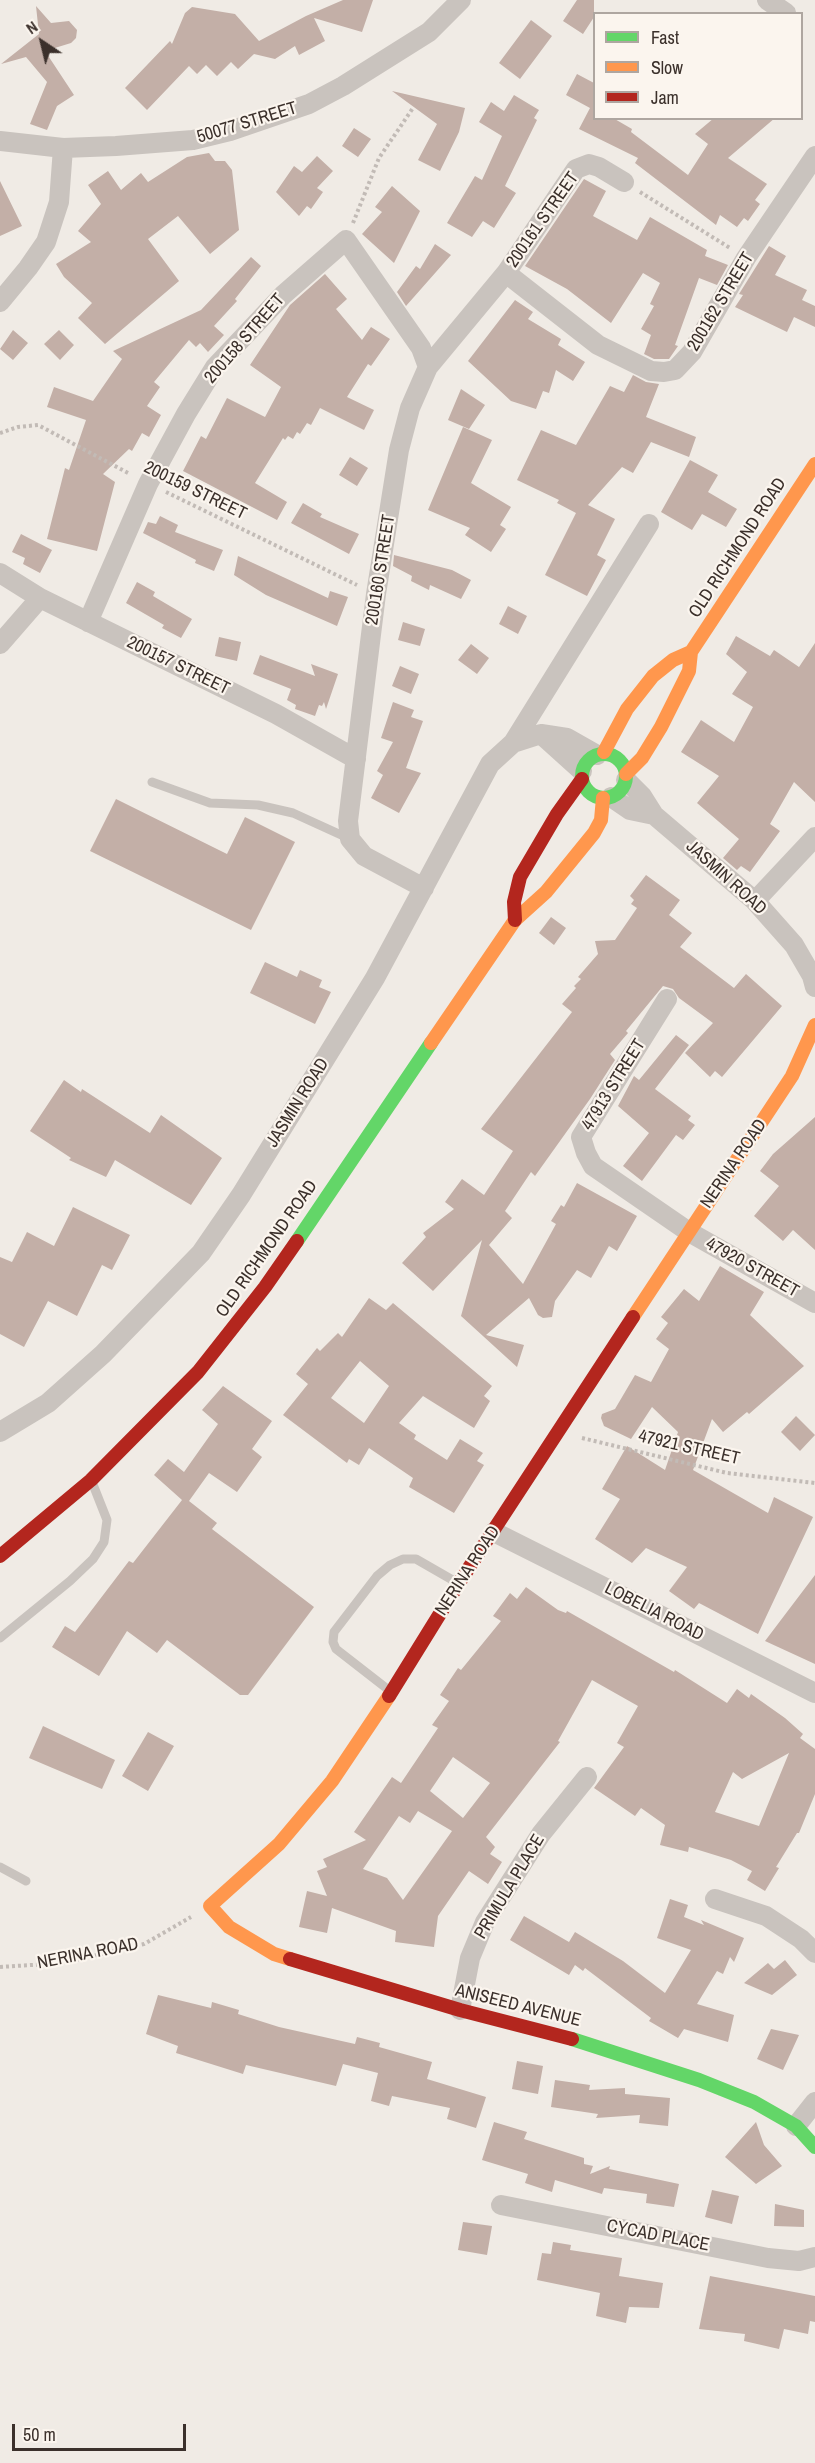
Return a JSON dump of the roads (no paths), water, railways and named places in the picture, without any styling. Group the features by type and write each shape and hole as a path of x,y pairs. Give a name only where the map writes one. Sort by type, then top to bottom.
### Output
{"street":[{"name":"50077 STREET","path":"0,141 63,148 193,140 230,132 309,104 378,65 429,32 461,0"},
{"path":"767,0 785,12"},
{"path":"0,302 46,242 59,202 63,148"},
{"name":"200162 STREET","path":"506,273 598,345 651,371 675,370 692,352 746,258 815,156"},
{"name":"200161 STREET","path":"428,367 506,273 576,169 589,164 599,167 624,182"},
{"name":"200158 STREET","path":"88,622 148,484 186,414 215,367 283,295 346,240 416,340 428,367"},
{"name":"200160 STREET","path":"350,839 348,821 376,594 399,450 410,408 428,367"},
{"name":"OLD RICHMOND ROAD","path":"0,1556 91,1480 198,1372 265,1287 515,920 546,892 594,833 601,820 607,798 621,791 626,777 642,758 661,727 689,671 692,652 815,464"},
{"path":"513,743 649,524"},
{"name":"200157 STREET","path":"0,573 9,585 276,714 356,759"},
{"path":"0,644 40,598"},
{"name":"OLD RICHMOND ROAD","path":"515,920 514,902 520,877 582,775 587,761 601,753 627,709 654,676 673,660 692,652"},
{"path":"541,734 582,775 589,792 607,798"},
{"name":"JASMIN ROAD","path":"0,1432 48,1403 80,1375 201,1253 241,1196 375,978 490,764 513,743 541,734 567,738 601,753"},
{"path":"601,753 619,759 626,777"},
{"name":"JASMIN ROAD","path":"626,777 654,815 755,901 794,945 814,982"},
{"name":"JASMIN ROAD","path":"607,798 630,810 654,815"},
{"path":"755,901 815,837"},
{"path":"350,839 364,856 424,888"},
{"name":"47913 STREET","path":"667,999 581,1137 593,1166 688,1232"},
{"name":"NERINA ROAD","path":"210,1906 279,1844 332,1781 392,1692 459,1583 688,1232 792,1076 815,1025"},
{"name":"47920 STREET","path":"688,1232 815,1303"},
{"name":"LOBELIA ROAD","path":"494,1532 815,1693"},
{"name":"PRIMULA PLACE","path":"460,2010 470,1958 485,1922 541,1834 587,1777"},
{"path":"716,1899 766,1916 801,1939 815,1953"},
{"name":"ANISEED AVENUE","path":"210,1906 229,1927 274,1954 460,2010 601,2046 677,2072 754,2102 796,2126 815,2147"},
{"path":"796,2126 815,2102"},
{"name":"CYCAD PLACE","path":"501,2205 768,2258 799,2261 815,2257"}],"lane":[{"path":"152,782 210,803 258,805 293,813 350,839"},
{"path":"0,1638 70,1581 93,1559 104,1542 107,1520 91,1480"},
{"path":"392,1692 336,1649 333,1642 334,1632 377,1576 390,1565 403,1559 416,1559 459,1583"},
{"path":"0,1867 26,1881"}]}
